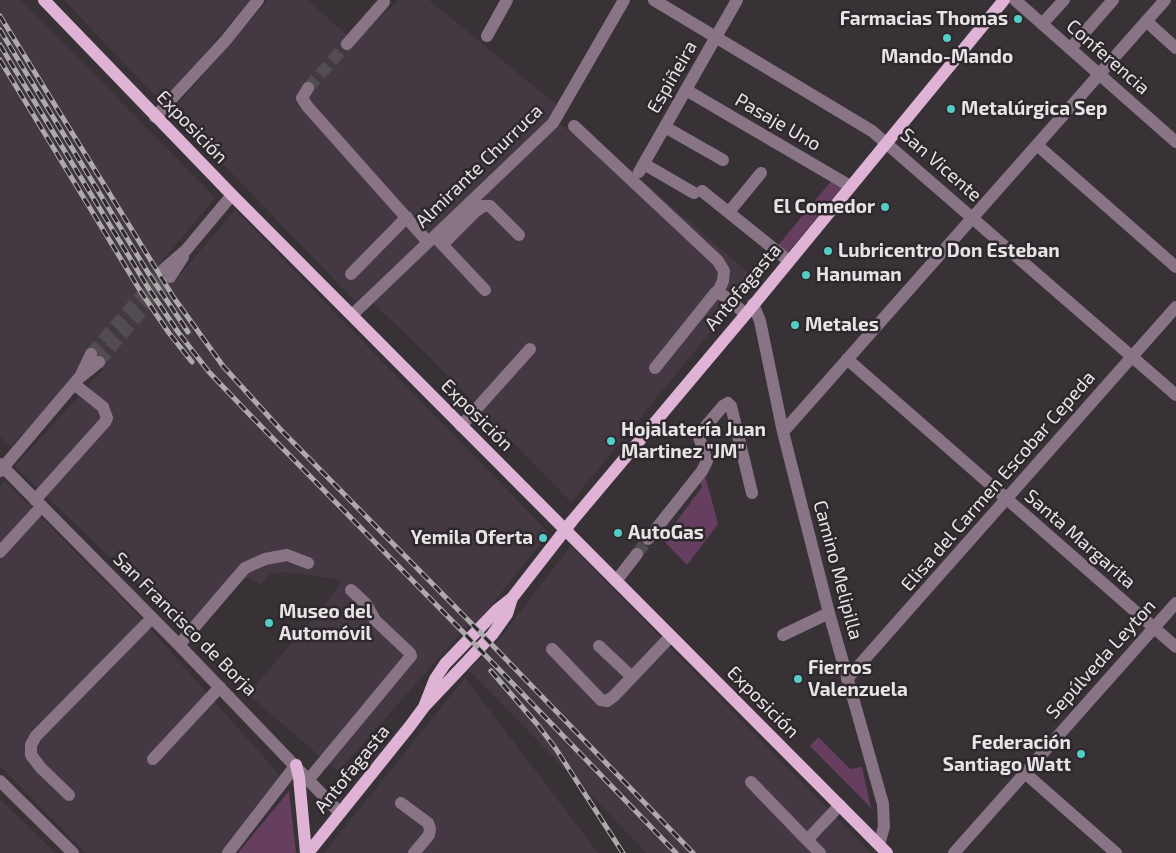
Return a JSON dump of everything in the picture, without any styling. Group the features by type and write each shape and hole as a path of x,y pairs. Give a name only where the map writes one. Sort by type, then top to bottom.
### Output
{"main road":[{"name":"Exposición","path":"44,0 232,195 883,848"},
{"name":"Antofagasta","path":"307,853 424,707 492,635 507,614 512,598 565,530 1004,0"},
{"path":"296,765 307,853"}],"street":[{"path":"155,117 226,40 258,0"},
{"path":"487,36 507,0"},
{"name":"Almirante Churruca","path":"352,314 435,241 553,123 624,0"},
{"name":"San Vicente","path":"654,0 866,126 1176,395"},
{"name":"Espiñeira","path":"729,212 698,192 642,168 737,0"},
{"name":"Conferencia","path":"1015,0 1176,142"},
{"path":"1042,24 1064,0"},
{"path":"1070,49 1113,0"},
{"path":"782,432 1165,0"},
{"path":"346,44 384,2"},
{"path":"1146,21 1176,48"},
{"path":"308,88 302,98 306,106 407,217 435,241 485,290"},
{"name":"Pasaje Uno","path":"686,90 850,186"},
{"path":"574,126 718,260 724,271 723,280 718,292 713,294 655,368"},
{"path":"665,127 723,160"},
{"path":"1036,145 1176,267"},
{"path":"761,174 729,212 789,261"},
{"path":"167,273 232,195"},
{"path":"435,241 480,207 484,206 490,206 518,235"},
{"path":"352,274 407,217"},
{"path":"718,292 750,309"},
{"name":"Elisa del Carmen Escobar Cepeda","path":"847,679 1176,307"},
{"name":"Camino Melipilla","path":"750,309 760,321 782,432 829,613 883,804 883,848"},
{"path":"462,426 530,349"},
{"path":"1,468 95,358"},
{"name":"Santa Margarita","path":"847,359 1176,647"},
{"path":"0,552 107,418 103,407 76,381"},
{"path":"648,539 702,470 707,461 698,437 723,406 728,403 731,406 752,493"},
{"name":"San Francisco de Borja","path":"1,468 179,645 340,813"},
{"path":"616,581 637,554"},
{"path":"179,645 245,568 265,559 287,555 308,563"},
{"path":"309,779 411,656 375,620 366,604 351,590"},
{"name":"Sepúlveda Leyton","path":"954,853 1176,603"},
{"path":"783,635 829,613"},
{"path":"69,795 41,768 31,755 31,745 36,736 152,618"},
{"path":"552,649 601,700 607,701 614,696 670,636"},
{"path":"599,646 632,677"},
{"path":"153,759 220,687"},
{"path":"228,853 296,765"},
{"path":"1025,773 1116,853"},
{"path":"0,780 73,853"},
{"path":"751,782 820,853"},
{"path":"401,803 428,823 430,829 428,835 414,853"},
{"path":"807,840 840,805"}],"shaded area":[{"path":"0,0 21,0 215,198 160,263 173,283 235,210 549,533 479,620 471,623 447,648 338,772 248,694 323,607 341,583 337,579 287,572 270,574 260,585 250,577 238,580 189,633 15,466 104,369 90,361 11,446 0,435"},
{"path":"64,0 250,0 162,103"},
{"path":"268,0 307,0 354,41 399,0 429,0 560,108 356,302 172,111"},
{"path":"560,125 627,168 755,279 571,502 426,353 373,303"},
{"path":"832,180 843,186 785,256 776,248"},
{"path":"705,475 718,524 687,565 663,540 702,487 700,481"},
{"path":"5,481 138,615 282,778 222,853 86,853 0,766 0,486"},
{"path":"571,546 871,853 647,853 469,670 497,642"},
{"path":"465,678 598,853 324,853"},
{"path":"818,737 850,769 862,767 871,808 810,746"},
{"path":"289,791 296,853 238,853"},
{"path":"0,799 55,853 0,853"}],"tunnel":[{"path":"308,88 347,44"},
{"path":"91,354 164,269"},
{"path":"99,362 170,277"},
{"path":"637,554 648,539"}],"railway":[{"path":"0,16 174,298 223,366 281,430 693,853"},
{"path":"0,30 147,271 188,332"},
{"path":"0,45 147,286 178,332 209,372 676,853"},
{"path":"0,60 141,292 169,333 192,362"},
{"path":"491,671 556,749 623,853"}],"place":[{"name":"Farmacias Thomas","path":"1018,19"},
{"name":"Mando-Mando","path":"947,38"},
{"name":"Metalúrgica Sep","path":"951,109"},
{"name":"El Comedor","path":"885,207"},
{"name":"Lubricentro Don Esteban","path":"828,251"},
{"name":"Hanuman","path":"806,275"},
{"name":"Metales","path":"795,325"},
{"name":"Hojalatería Juan Martinez \"JM\"","path":"611,441"},
{"name":"AutoGas","path":"618,533"},
{"name":"Yemila Oferta","path":"543,538"},
{"name":"Museo del Automóvil","path":"269,623"},
{"name":"Fierros Valenzuela","path":"798,679"},
{"name":"Federación Santiago Watt","path":"1081,754"}]}
